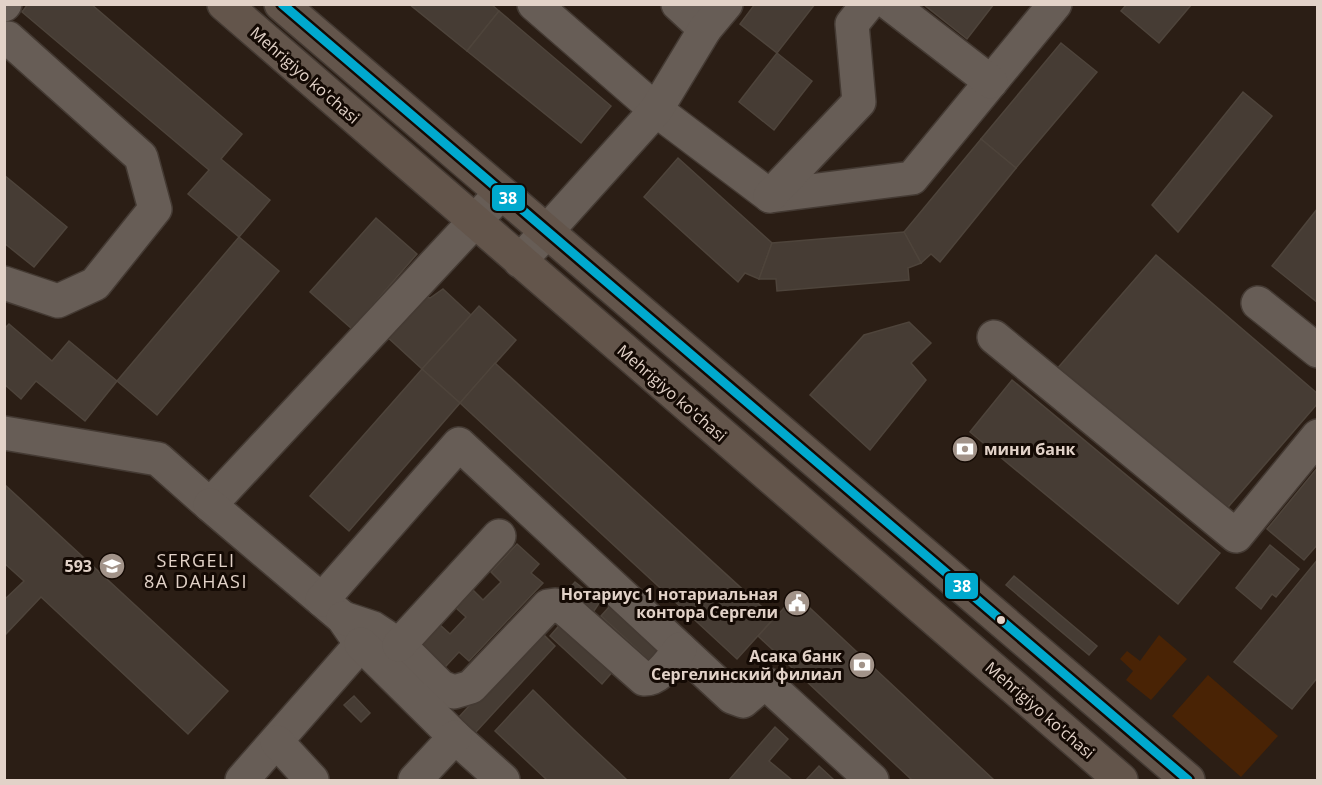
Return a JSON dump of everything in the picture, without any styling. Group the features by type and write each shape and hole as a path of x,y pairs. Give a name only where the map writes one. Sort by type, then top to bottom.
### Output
{"main road":[{"name":"Mehrigiyo ko'chasi","path":"224,4 1121,780"},
{"path":"281,4 1188,780"}],"lane":[{"path":"534,4 656,110 770,196 912,178 1055,4"},
{"path":"678,4 705,29"},
{"path":"520,261 656,110 705,29 726,4"},
{"path":"770,196 859,102 852,24 868,4"},
{"path":"890,4 991,82"},
{"path":"4,38 8,38 141,156 155,209 95,284 58,301 4,283"},
{"path":"210,505 501,193"},
{"path":"1258,303 1317,351"},
{"path":"994,338 1236,536 1317,436"},
{"path":"4,433 158,459 342,621 455,737 502,780"},
{"path":"242,780 277,742 342,621 459,444 737,701 743,701 758,689 768,685 872,780"},
{"path":"399,645 499,536"},
{"path":"342,621 373,628 399,645 441,687 454,692 471,687 548,606 555,605 565,609 644,679 650,680 657,675 680,649"},
{"path":"415,780 455,737"},
{"path":"277,742 312,780"}],"shaded area":[{"path":"1159,635 1187,659 1151,700 1126,680 1133,671 1120,659 1127,651 1140,661"},
{"path":"1208,675 1278,736 1241,777 1172,716"}],"building":[{"path":"28,4 91,4 242,134 221,159 270,200 239,237 188,194 209,170 22,12"},
{"path":"409,4 491,4 499,11 467,51"},
{"path":"755,4 815,4 777,53 740,24"},
{"path":"923,4 994,4 967,39"},
{"path":"1127,4 1192,4 1159,43 1121,11"},
{"path":"499,11 611,106 581,143 467,51"},
{"path":"1061,43 1097,72 1016,168 981,139"},
{"path":"777,53 812,81 774,130 739,102"},
{"path":"1243,92 1272,116 1178,232 1152,205"},
{"path":"981,139 1016,168 940,262 931,254 921,263 904,232"},
{"path":"678,158 772,243 759,279 745,273 738,282 644,197"},
{"path":"4,175 67,227 34,267 4,243"},
{"path":"1318,208 1318,303 1272,266"},
{"path":"376,218 417,254 352,329 310,292"},
{"path":"904,232 921,263 908,268 909,280 777,291 776,279 759,279 772,243"},
{"path":"239,237 279,271 157,415 117,381"},
{"path":"1156,255 1318,394 1318,403 1223,513 1056,370"},
{"path":"443,289 471,315 422,369 385,335 421,295 430,298"},
{"path":"479,306 516,340 460,403 422,369"},
{"path":"909,322 931,343 911,363 926,380 870,450 810,395 864,335"},
{"path":"9,324 52,361 69,341 117,381 85,421 36,381 21,399 4,384 4,329"},
{"path":"495,363 774,618 737,659 460,403"},
{"path":"422,369 460,403 349,531 310,496"},
{"path":"1012,380 1220,553 1178,604 970,432"},
{"path":"1318,467 1318,544 1304,560 1267,529"},
{"path":"4,484 228,691 188,734 41,597 4,636 4,600 24,581 4,563"},
{"path":"517,544 539,564 531,573 543,583 469,661 459,652 435,678 410,654 439,624 450,634 466,617 456,608 473,590 483,600 501,582 491,572"},
{"path":"1270,545 1299,569 1276,597 1272,594 1261,609 1236,588"},
{"path":"1318,559 1318,677 1292,709 1234,662"},
{"path":"1014,576 1097,646 1089,655 1006,585"},
{"path":"575,582 600,602 594,611 568,590"},
{"path":"796,595 994,780 912,780 758,636"},
{"path":"617,598 668,645 652,663 601,616"},
{"path":"563,621 615,669 602,684 550,636"},
{"path":"539,630 555,646 475,733 458,718"},
{"path":"533,690 627,780 547,780 495,731"},
{"path":"354,696 370,713 361,722 344,705"},
{"path":"775,727 788,739 769,761 792,780 729,780"},
{"path":"819,766 833,779 806,780"}],"transit line":[{"name":"38","path":"282,4 1188,780"}],"place":[{"name":"мини банк","path":"965,449"},
{"name":"593","path":"112,566"},
{"name":"Нотариус 1 нотариальная контора Сергели","path":"797,603"},
{"name":"Асака банк Сергелинский филиал","path":"862,665"}],"district":[{"name":"SERGELI 8A DAHASI","path":"196,571"}]}
